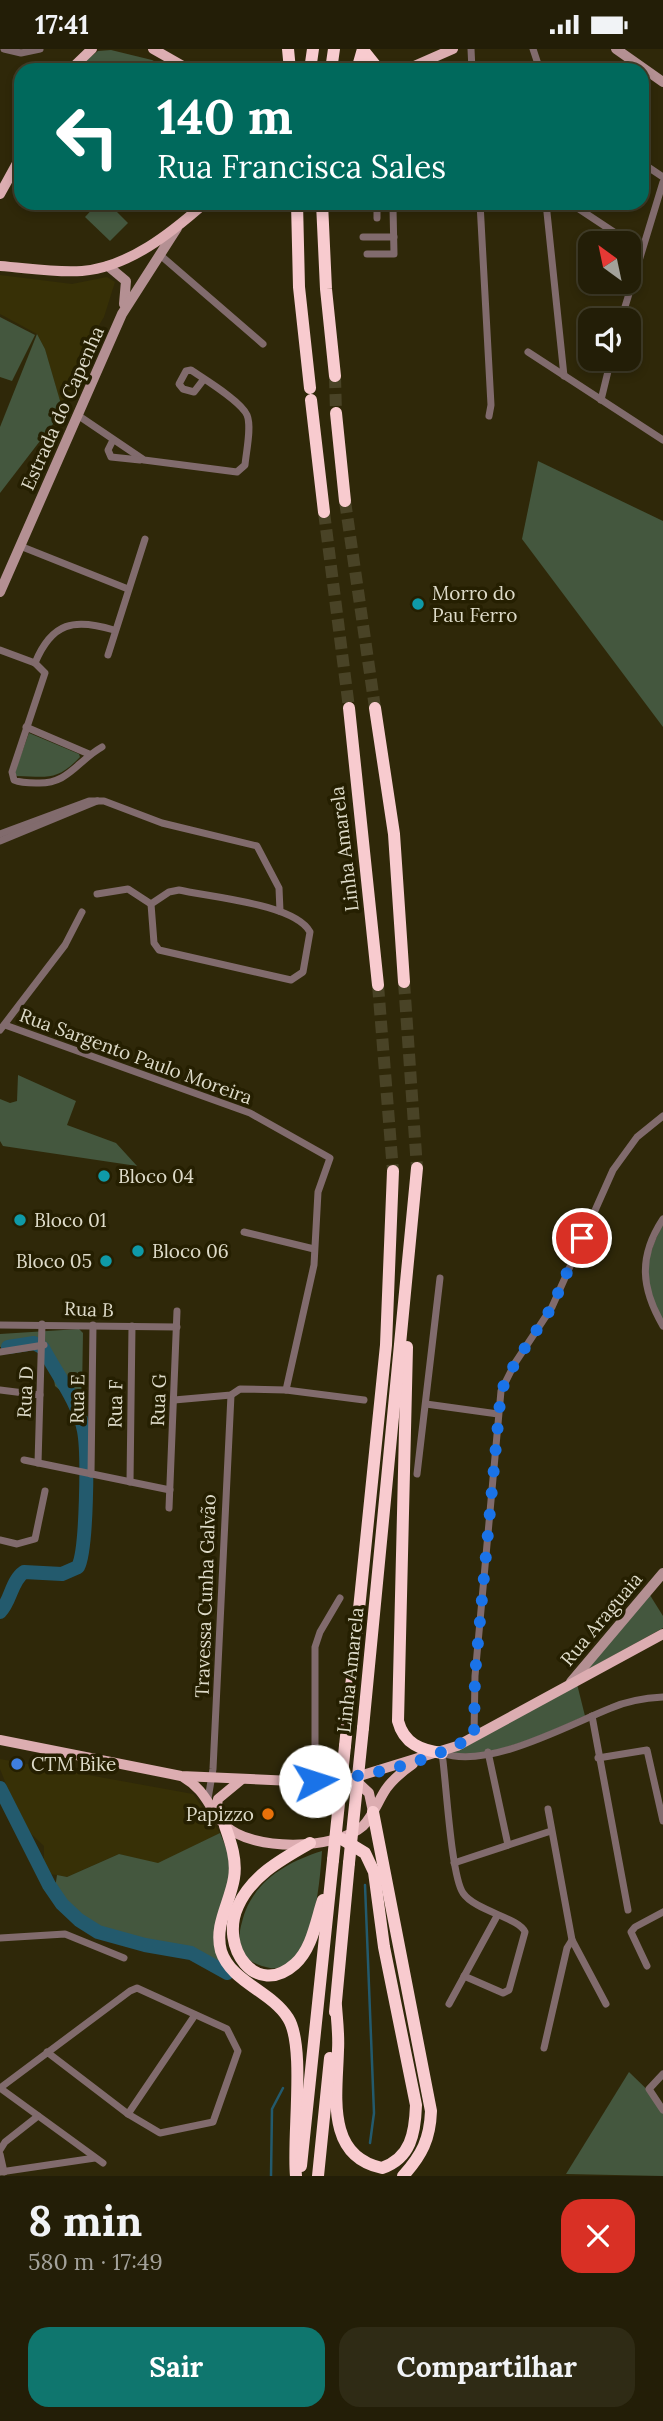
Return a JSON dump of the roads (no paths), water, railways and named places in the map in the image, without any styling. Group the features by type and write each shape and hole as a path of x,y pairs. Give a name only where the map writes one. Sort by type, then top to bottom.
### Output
{"highway":[{"path":"363,49 374,63"},
{"path":"297,210 299,287 324,512"},
{"path":"322,210 326,289 335,376"},
{"path":"336,413 345,501"},
{"name":"Linha Amarela","path":"349,708 378,985"},
{"path":"375,708 394,834 404,982"},
{"name":"Linha Amarela","path":"318,2176 417,1168"},
{"name":"Linha Amarela","path":"298,2176 386,1345 393,1171"},
{"path":"405,1303 408,1374 398,1721 410,1742 422,1749 442,1753"},
{"path":"373,1812 431,2111 430,2135 419,2158 403,2176"},
{"path":"226,1826 235,1865 234,1879 220,1931 222,1953 239,1975 281,2008 294,2030 297,2051 298,2176"},
{"path":"336,2006 338,2045 335,2111 340,2135 357,2158 382,2168 394,2164 407,2153 415,2128 416,2105 383,1947 374,1872 365,1853 342,1839"},
{"path":"310,1843 268,1869 238,1905 232,1943 240,1961 256,1972 267,1974 277,1973 296,1963 310,1941 332,1866"}],"main road":[{"path":"74,63 79,53 92,49"},
{"path":"153,49 178,63"},
{"path":"421,63 453,49"},
{"path":"0,194 14,169"},
{"path":"2,265 65,272 108,265 179,226 197,210"},
{"path":"0,1740 181,1776 315,1781 353,1778 442,1753 663,1634"},
{"path":"593,1658 603,1667"},
{"path":"181,1776 198,1786 226,1826 260,1841 310,1843 342,1839 364,1825 393,1780 419,1759"},
{"path":"353,1778 369,1793 373,1812"},
{"path":"216,1811 221,1795 242,1780"}],"street":[{"path":"4,49 21,53 40,49"},
{"path":"616,49 636,63"},
{"path":"641,250 663,182"},
{"path":"377,210 377,218"},
{"path":"367,254 394,254 392,210"},
{"path":"480,210 491,405 489,416"},
{"path":"547,210 564,376"},
{"path":"581,210 612,231"},
{"name":"Estrada do Capenha","path":"0,591 122,314 179,226"},
{"path":"363,237 394,237"},
{"path":"159,254 263,344"},
{"name":"Estrada do Capenha","path":"108,265 126,281 122,314"},
{"path":"528,352 663,440"},
{"path":"601,400 608,371"},
{"path":"113,440 108,450 111,457 237,472 245,465 248,418 242,409 204,379"},
{"path":"79,416 144,460"},
{"path":"108,655 145,539"},
{"path":"20,546 128,589"},
{"path":"35,663 45,640 58,630 76,623 91,623 114,630"},
{"path":"0,650 35,663 45,673 12,772 18,783 57,782 70,775 89,754 102,747"},
{"path":"26,727 89,754"},
{"path":"1,837 97,801 162,823 257,846 279,888 280,911"},
{"path":"97,894 128,889 152,904"},
{"path":"179,890 280,911 301,920 310,932 303,972 297,979 263,975 159,950 154,943 152,904 169,892 179,890"},
{"path":"3,1028 65,945 82,912"},
{"name":"Rua Sargento Paulo Moreira","path":"3,1028 250,1113 330,1158 318,1192 314,1249"},
{"path":"474,1736 475,1675 498,1414 505,1379 552,1307 613,1170 637,1137 663,1116"},
{"path":"663,1219 649,1242 643,1275 649,1300 663,1326"},
{"path":"244,1232 314,1249 314,1265 286,1390"},
{"path":"417,1474 440,1277"},
{"name":"Rua G","path":"169,1508 177,1311"},
{"name":"Rua D","path":"38,1463 44,1345 42,1324"},
{"name":"Rua B","path":"0,1325 177,1327"},
{"name":"Rua E","path":"91,1474 93,1325"},
{"name":"Rua F","path":"130,1482 132,1326"},
{"path":"0,1352 44,1345"},
{"path":"174,1400 231,1395 240,1389 286,1390 364,1400"},
{"path":"0,1390 40,1395"},
{"name":"Travessa Cunha Galvão","path":"208,1799 231,1395"},
{"path":"426,1404 498,1414"},
{"path":"24,1460 170,1490"},
{"path":"0,1540 16,1544 35,1539 45,1490"},
{"name":"Rua Araguaia","path":"566,1686 593,1658 663,1573"},
{"path":"315,1781 315,1647 320,1632 340,1598"},
{"path":"464,1976 503,1993 513,1984 526,1932 519,1924 472,1903 463,1893 454,1863 442,1753 454,1757 531,1742 613,1707 663,1697"},
{"path":"592,1716 628,1910"},
{"path":"598,1758 647,1750 663,1821"},
{"path":"488,1752 508,1845"},
{"path":"548,1809 572,1940 606,2004"},
{"path":"454,1863 551,1831"},
{"path":"647,1966 631,1932 663,1912"},
{"path":"449,2004 497,1916"},
{"path":"0,1938 65,1934 124,1958"},
{"path":"544,2048 567,1948 572,1940"},
{"path":"47,2052 128,2114 160,2133 207,2125 217,2116 238,2051 233,2035 227,2029 137,1988 47,2052 0,2088 103,2163"},
{"path":"128,2114 195,2015"},
{"path":"663,2074 649,2089 663,2110"},
{"path":"38,2116 5,2142 0,2152 2,2172 95,2158"}],"waterway":[{"path":"0,1612 16,1581 24,1572 62,1574 78,1567 86,1500 84,1431 72,1399 43,1348 34,1343 8,1347"},
{"path":"0,1788 49,1885 62,1904 79,1920 98,1932 145,1945 191,1953 227,1973"},
{"path":"365,1885 374,2113 370,2143"},
{"path":"271,2176 272,2109 283,2088"}],"tunnel":[{"path":"335,376 336,413"},
{"path":"345,501 375,708"},
{"path":"324,512 349,708"},
{"path":"404,982 417,1168"},
{"path":"378,985 393,1171"}],"place":[{"name":"Morro do Pau Ferro","path":"418,604"},
{"name":"Bloco 04","path":"104,1176"},
{"name":"Bloco 01","path":"20,1220"},
{"name":"Bloco 06","path":"138,1251"},
{"name":"Bloco 05","path":"106,1261"},
{"name":"CTM Bike","path":"17,1764"},
{"name":"Papizzo","path":"268,1814"}]}
